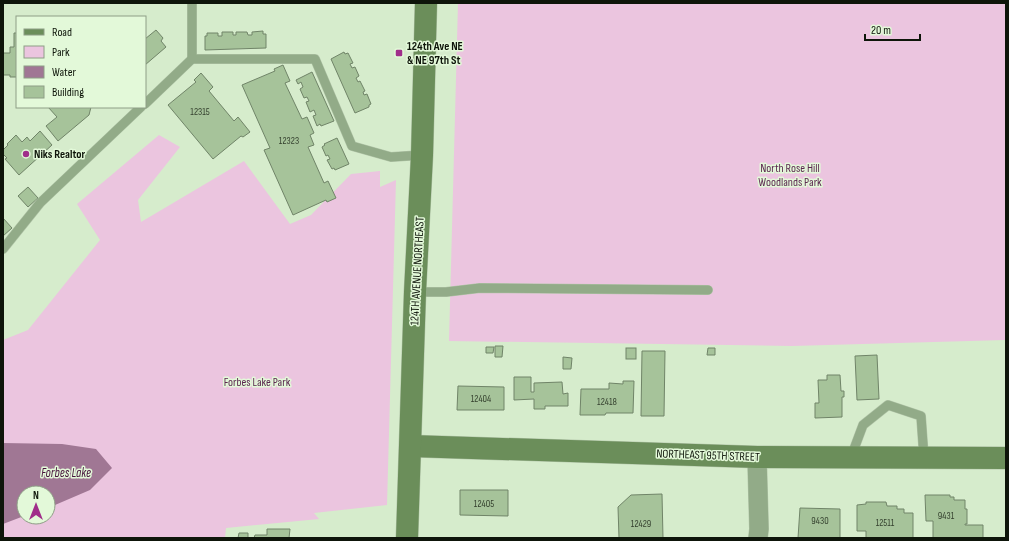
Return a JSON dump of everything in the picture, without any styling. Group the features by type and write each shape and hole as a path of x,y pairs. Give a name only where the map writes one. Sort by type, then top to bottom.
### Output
{"street":[{"name":"124TH AVENUE NORTHEAST","path":"407,538 415,292 422,155 426,3"},
{"name":"NORTHEAST 95TH STREET","path":"411,446 757,456 1006,458"},
{"path":"757,456 758,538"}],"lane":[{"path":"192,3 192,59"},
{"path":"146,103 192,59 315,59 352,146 391,157 422,155"},
{"path":"3,249 40,203 141,108"},
{"path":"415,292 446,292 480,288 708,290"},
{"path":"851,457 863,425 888,406 921,416 924,458"}],"green space":[{"name":"North Rose Hill Woodlands Park","path":"458,3 1006,3 1006,436 1005,340 792,346 449,341"},
{"name":"Forbes Lake Park","path":"159,135 180,147 138,200 141,222 244,161 290,224 311,215 351,174 380,171 380,187 396,180 387,505 314,513 319,519 226,528 225,538 3,538 3,340 28,330 100,240 77,204"}],"water":[{"name":"Forbes Lake","path":"3,443 62,444 96,449 112,468 90,490 56,505 56,485 16,485 16,519 3,524"}],"building":[{"path":"156,30 163,38 161,41 166,47 146,64 146,38"},
{"path":"263,31 263,34 266,34 266,48 205,50 205,36 207,36 207,33 218,33 218,36 222,36 222,32 233,32 233,35 236,35 236,32 247,32 248,35 252,35 252,32"},
{"path":"14,33 16,33 16,77 10,77 10,75 3,75 3,53 10,53 10,47 14,47"},
{"path":"344,52 345,54 348,53 353,63 350,64 352,68 355,67 359,76 356,78 358,82 360,81 365,91 363,92 364,95 367,94 371,104 369,107 355,113 331,59"},
{"path":"283,65 290,81 285,83 302,119 307,117 314,133 310,135 314,145 308,147 324,183 328,181 336,198 327,202 326,200 293,215 264,150 270,148 242,85 275,71 274,69"},
{"path":"312,72 334,121 321,126 320,124 317,126 313,116 316,115 314,110 310,112 306,102 309,101 307,97 304,98 300,89 303,87 301,82 298,84 296,80"},
{"path":"201,73 213,87 209,91 234,121 238,117 250,132 243,137 241,136 213,159 168,105 196,82 194,80"},
{"path":"49,108 91,108 89,115 58,141 46,126 57,117"},
{"path":"40,131 52,145 19,175 5,159 7,158 3,154 3,150 16,135 22,142 27,137 30,141"},
{"path":"337,138 349,164 335,170 334,168 332,169 327,160 330,159 328,155 326,156 322,147 325,145 324,144"},
{"path":"28,187 38,198 28,207 18,196"},
{"path":"3,218 12,228 3,236"},
{"path":"495,346 503,346 502,357 495,357"},
{"path":"486,347 494,347 493,353 486,353"},
{"path":"626,348 636,348 636,359 626,359"},
{"path":"708,348 715,348 715,355 707,355"},
{"path":"642,351 665,351 664,416 641,416"},
{"path":"877,355 879,399 857,400 855,356"},
{"path":"563,357 572,358 571,369 563,369"},
{"path":"827,375 840,375 841,391 844,391 844,397 842,397 842,417 815,418 815,403 819,403 818,380 827,380"},
{"path":"514,377 531,377 531,392 534,392 534,383 562,382 563,394 568,393 568,406 545,406 545,409 534,409 534,399 514,400"},
{"path":"623,381 634,381 633,413 580,415 581,389 609,389 609,383 623,384"},
{"path":"458,386 504,387 504,410 457,410"},
{"path":"460,490 508,490 508,516 460,515"},
{"path":"662,494 663,538 619,538 618,507 631,495"},
{"path":"925,495 950,495 950,497 954,497 954,500 965,500 965,509 967,509 967,524 965,525 983,525 983,538 933,538 933,521 926,521"},
{"path":"866,502 886,502 887,506 897,506 897,509 904,509 904,513 913,513 913,538 866,538 866,531 857,531 857,505 866,504"},
{"path":"800,508 840,509 840,538 798,538"},
{"path":"267,529 290,529 289,538 254,538 255,535 267,535"},
{"path":"239,533 248,533 248,538 238,538"}],"place":[{"name":"124th Ave NE & NE 97th St","path":"399,53"},
{"name":"Niks Realtor","path":"26,154"}]}
